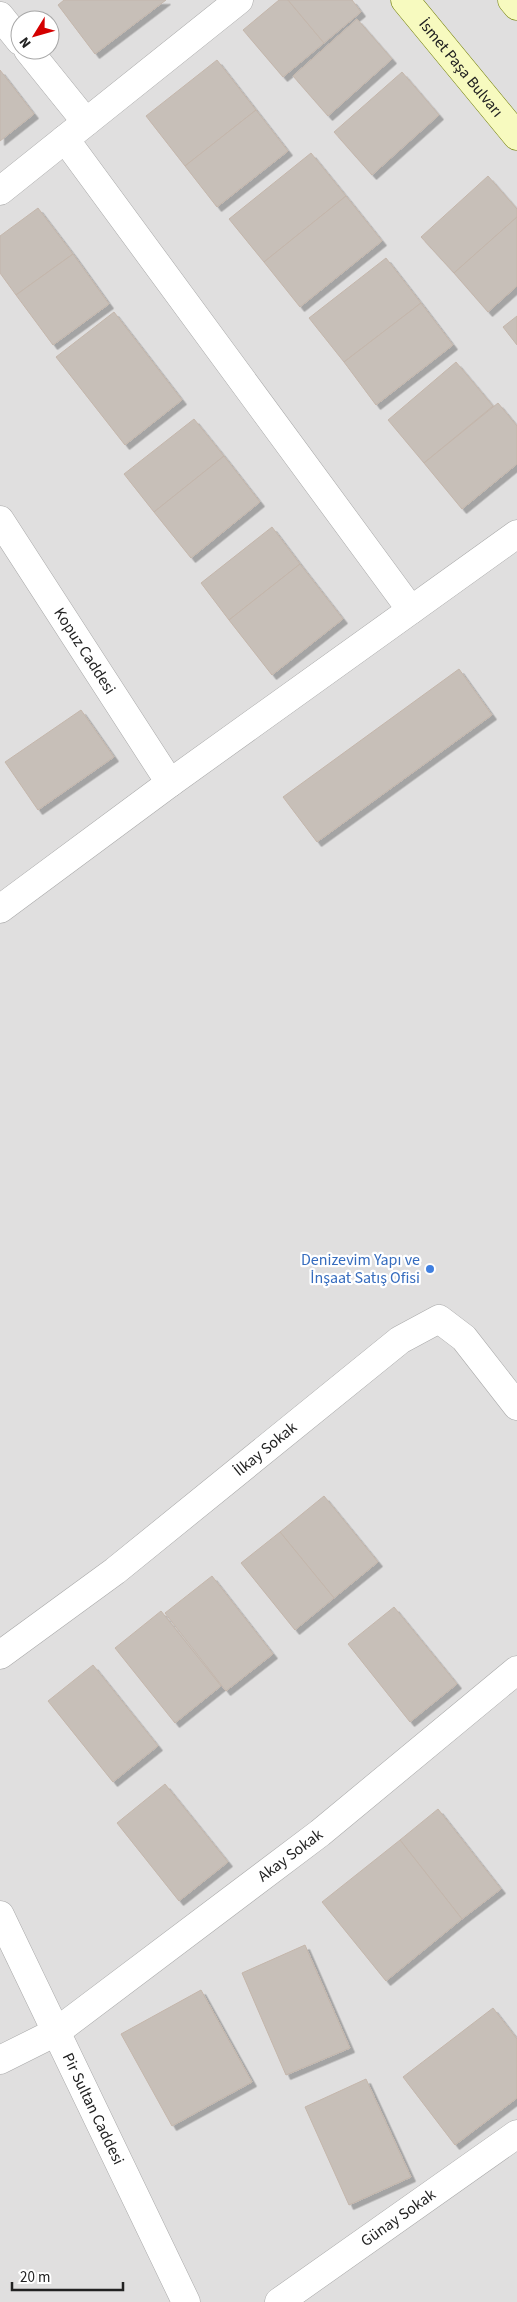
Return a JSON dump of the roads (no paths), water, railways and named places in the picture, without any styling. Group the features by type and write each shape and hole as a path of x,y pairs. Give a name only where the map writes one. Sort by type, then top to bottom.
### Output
{"street":[{"path":"0,191 239,0"},
{"name":"İsmet Paşa Bulvarı","path":"404,0 517,136"},
{"path":"512,0 517,6"},
{"path":"0,16 10,28"},
{"path":"36,60 86,122"},
{"path":"65,138 411,610"},
{"name":"Kopuz Caddesi","path":"0,520 170,784"},
{"path":"0,909 517,534"},
{"name":"İlkay Sokak","path":"0,1655 115,1571 400,1340 439,1319 464,1338 517,1406"},
{"name":"Akay Sokak","path":"0,2060 56,2032 320,1833 517,1670"},
{"name":"Pir Sultan Caddesi","path":"0,1915 186,2302"},
{"name":"Günay Sokak","path":"279,2302 517,2134"}],"place":[{"name":"Denizevim Yapı ve İnşaat Satış Ofisi","path":"430,1269"}]}
